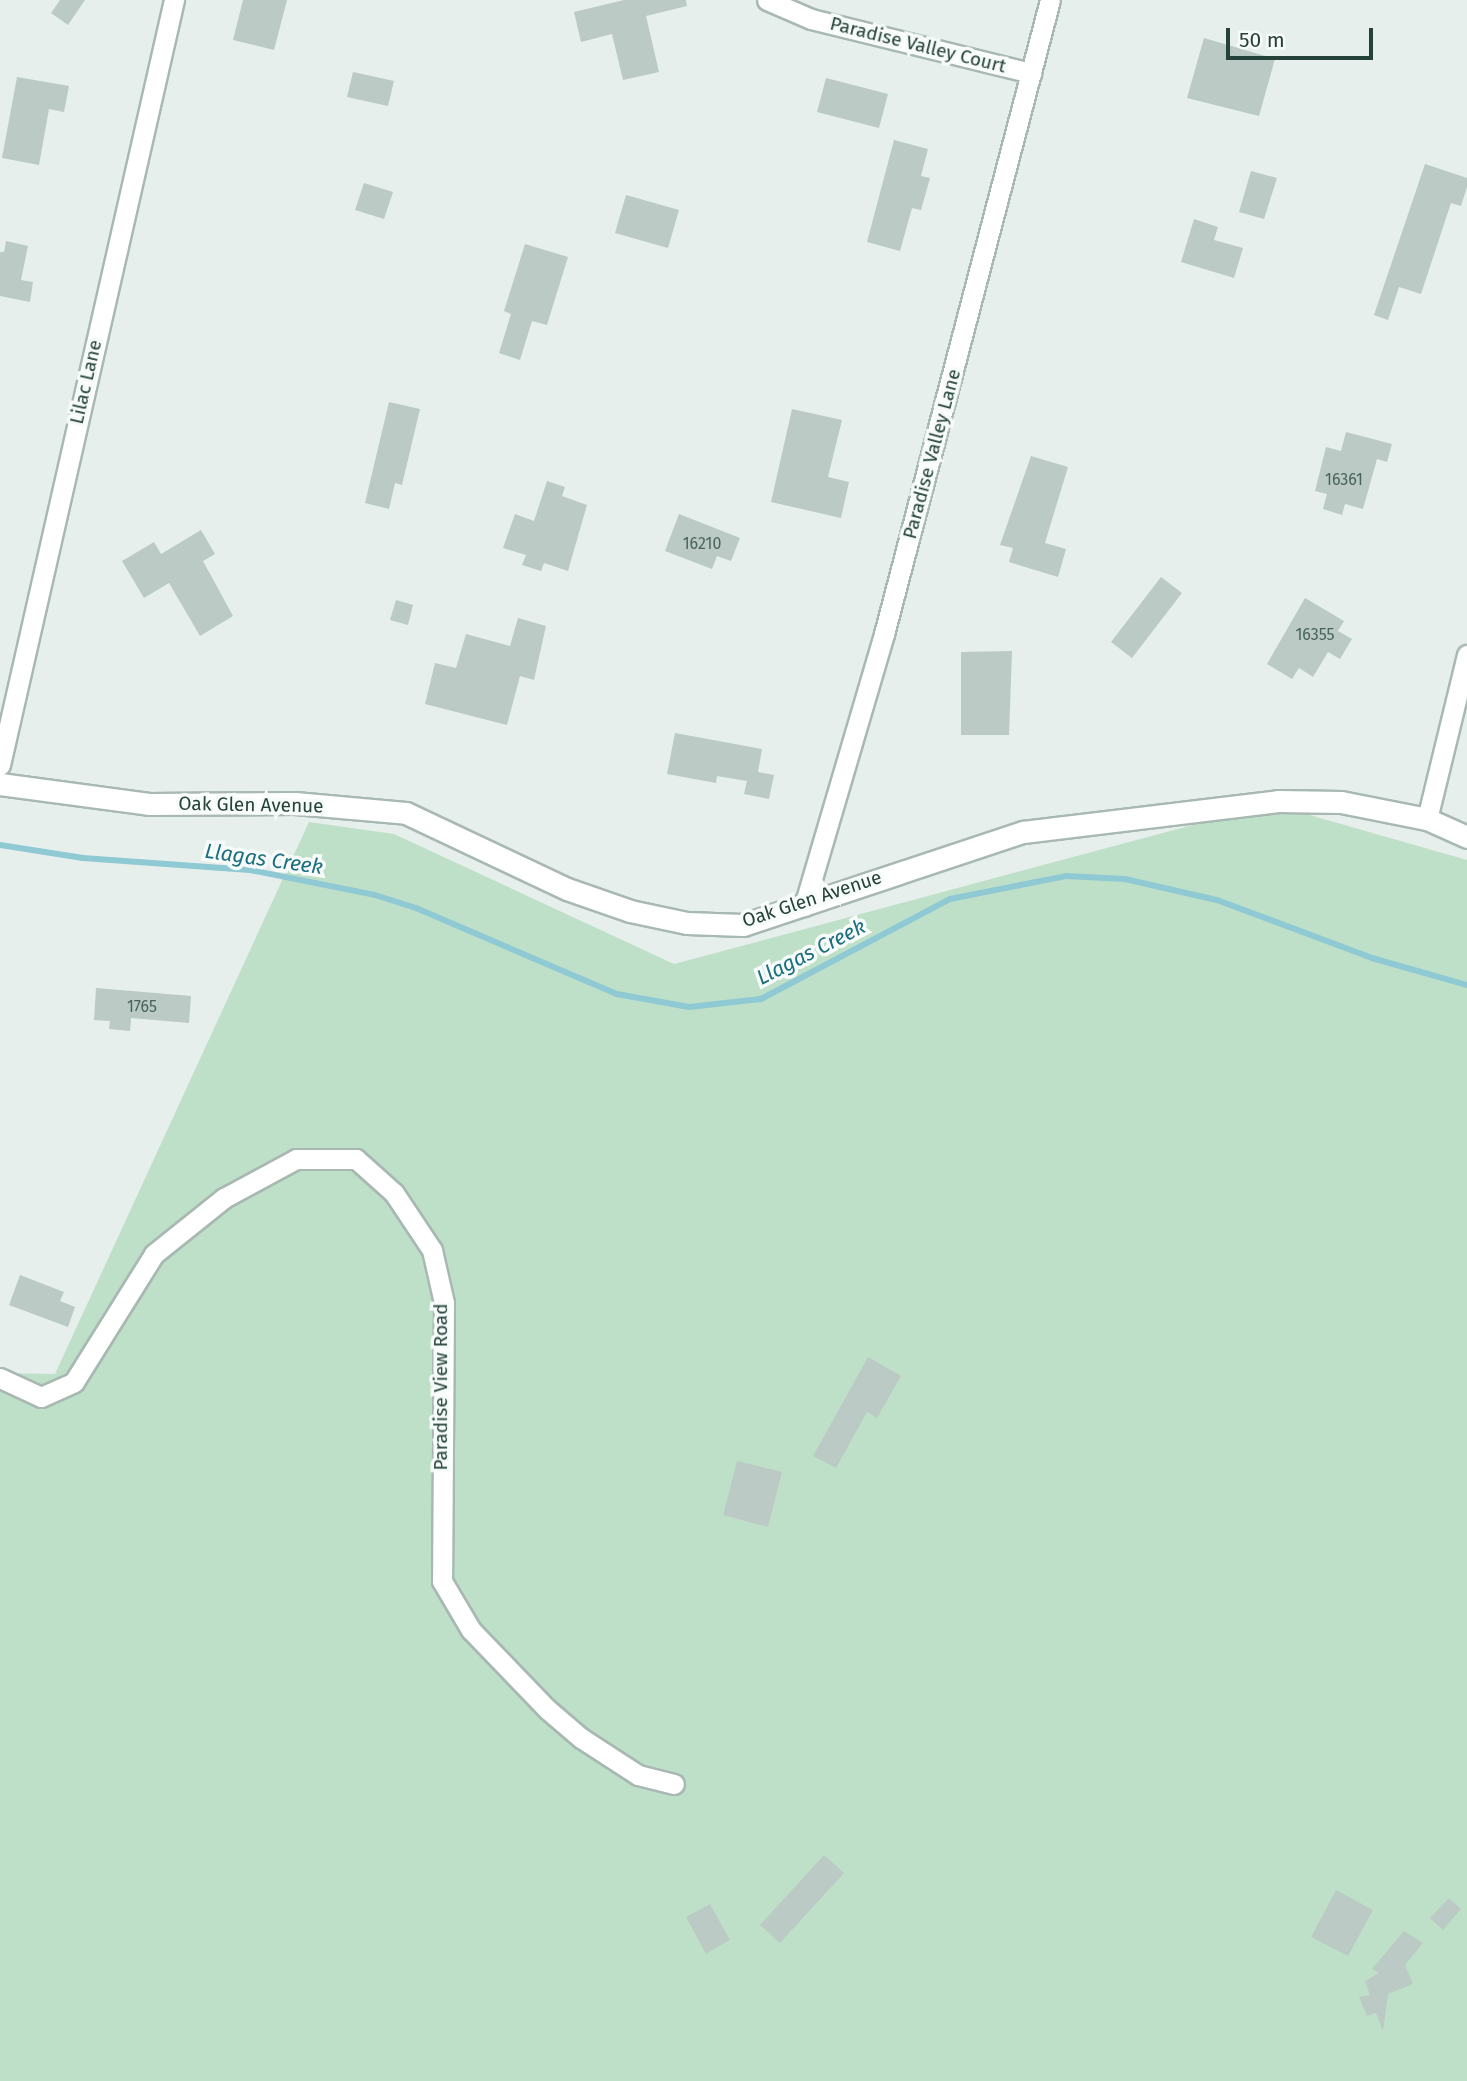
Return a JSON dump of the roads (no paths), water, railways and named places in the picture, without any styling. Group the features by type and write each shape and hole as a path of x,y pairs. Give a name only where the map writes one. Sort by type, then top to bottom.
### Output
{"street":[{"name":"Lilac Lane","path":"0,765 174,0"},
{"name":"Paradise Valley Court","path":"767,0 811,19 1031,73"},
{"name":"Paradise Valley Lane","path":"804,906 884,634 1050,0"},
{"path":"1427,819 1467,655"},
{"name":"Oak Glen Avenue","path":"0,784 149,804 295,803 405,814 567,889 629,911 687,923 743,925 804,906 903,869 1023,832 1278,801 1340,802 1427,819 1467,837"},
{"name":"Paradise View Road","path":"0,1378 41,1396 74,1382 155,1254 224,1198 296,1159 356,1159 394,1193 432,1250 443,1303 442,1581 471,1630 547,1709 581,1738 638,1775 674,1784"}],"waterway":[{"name":"Llagas Creek","path":"0,845 83,858 250,870 375,895 416,908 617,994 689,1007 761,999 950,899 1066,876 1125,879 1217,900 1372,958 1467,985"}]}
